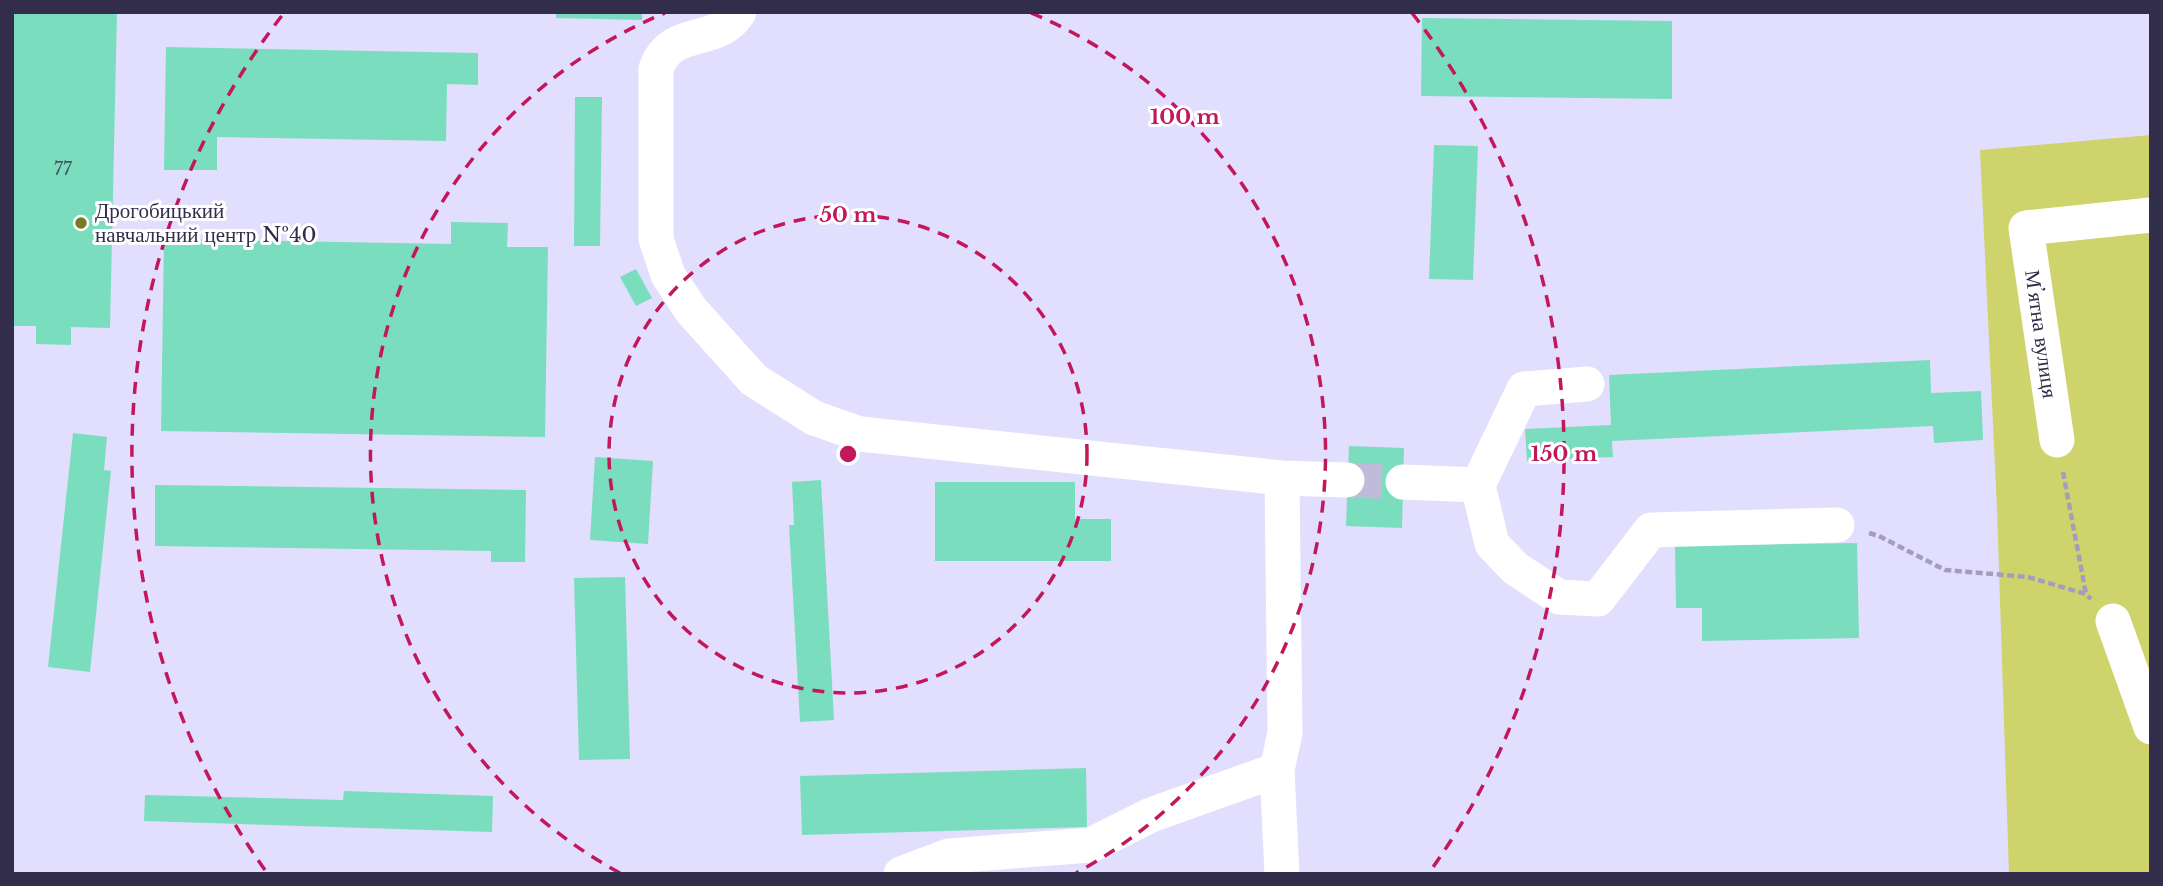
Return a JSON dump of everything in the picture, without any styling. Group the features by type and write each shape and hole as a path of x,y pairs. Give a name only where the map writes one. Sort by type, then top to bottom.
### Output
{"lane":[{"path":"738,12 733,22 719,30 671,46 660,55 656,69 656,239 668,275 691,310 754,380 814,418 860,434 1282,478 1348,480"},
{"name":"Мʼятна вулиця","path":"2057,440 2026,228 2151,215"},
{"path":"1587,384 1524,390 1478,485 1492,544 1515,568 1559,597 1598,598 1651,530 1837,525"},
{"path":"1282,478 1285,733 1277,770 1282,874"},
{"path":"1403,482 1478,485"},
{"path":"2113,621 2151,727"},
{"path":"901,874 949,856 1091,845 1152,815 1277,770"}],"path":[{"path":"2057,440 2086,594"},
{"path":"1837,525 1880,536 1945,570 2028,577 2086,594 2113,621"}],"green space":[{"path":"2151,135 2151,874 2009,874 1997,509 1980,150"}],"building":[{"path":"12,12 117,12 110,328 71,327 71,345 36,344 36,326 12,326"},
{"path":"556,12 642,12 642,20 556,18"},
{"path":"1422,18 1672,21 1672,99 1421,96"},
{"path":"166,47 478,53 478,85 447,84 446,141 217,137 217,170 164,170"},
{"path":"575,97 602,97 600,246 574,246"},
{"path":"1434,145 1478,146 1473,280 1429,279"},
{"path":"451,222 508,223 507,247 548,247 545,437 161,431 164,239 451,244"},
{"path":"636,269 652,298 636,306 620,277"},
{"path":"1930,360 1931,393 1981,391 1983,440 1934,443 1933,426 1612,441 1613,457 1527,461 1525,429 1611,425 1609,375"},
{"path":"73,433 107,437 104,470 111,471 90,672 48,667"},
{"path":"1349,446 1404,448 1402,528 1346,526"},
{"path":"595,457 653,461 648,544 590,540"},
{"path":"821,480 834,720 800,722 789,525 794,525 792,482"},
{"path":"935,482 1075,482 1075,519 1111,519 1111,561 935,561"},
{"path":"155,485 526,490 525,562 491,562 491,551 155,546"},
{"path":"1857,543 1859,638 1702,641 1702,608 1676,608 1675,546"},
{"path":"625,577 630,759 579,760 574,578"},
{"path":"1086,768 1087,827 802,835 800,776"},
{"path":"344,791 493,796 492,832 144,821 145,795 343,800"}],"tunnel":[{"path":"1347,480 1403,482"}],"place":[{"name":"Дрогобицький навчальний центр №40","path":"81,223"}]}
